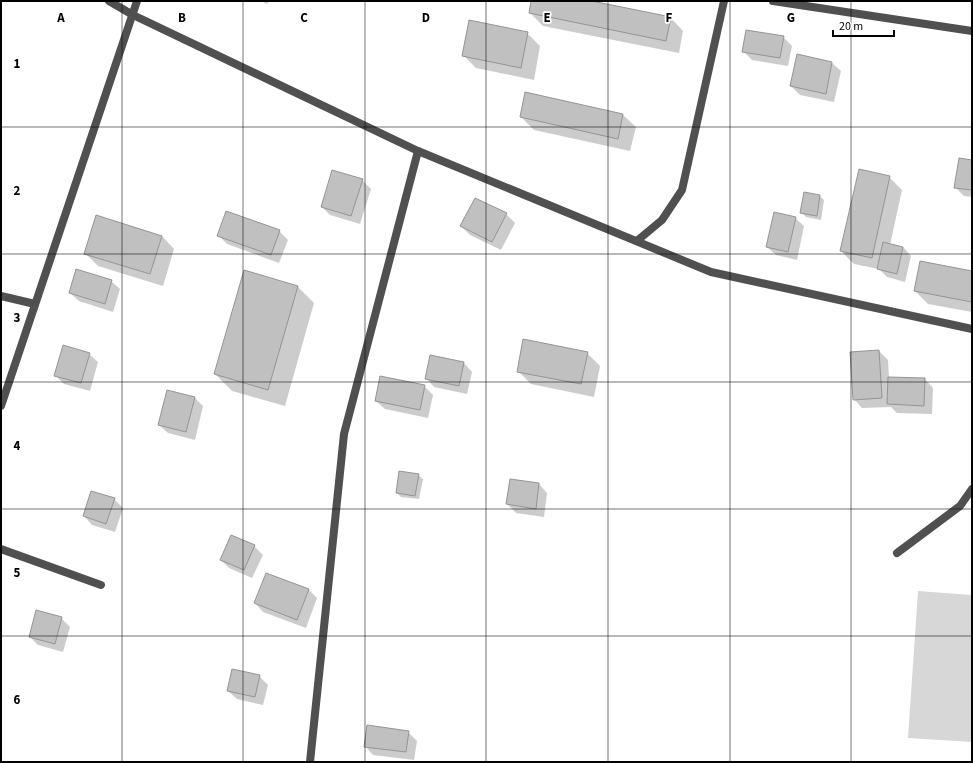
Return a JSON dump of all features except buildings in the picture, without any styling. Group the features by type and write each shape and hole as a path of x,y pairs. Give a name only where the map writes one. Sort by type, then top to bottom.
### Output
{"street":[{"path":"109,1 133,15 418,150 638,240 711,272 972,329"},
{"path":"1,406 138,1"},
{"path":"638,240 662,220 682,190 724,1"},
{"path":"772,1 972,31"},
{"path":"310,762 344,434 418,150"},
{"path":"1,296 35,304"},
{"path":"896,553 960,506 972,489"},
{"path":"1,549 101,585"}],"shaded area":[{"path":"918,591 972,595 972,742 908,738"}]}
